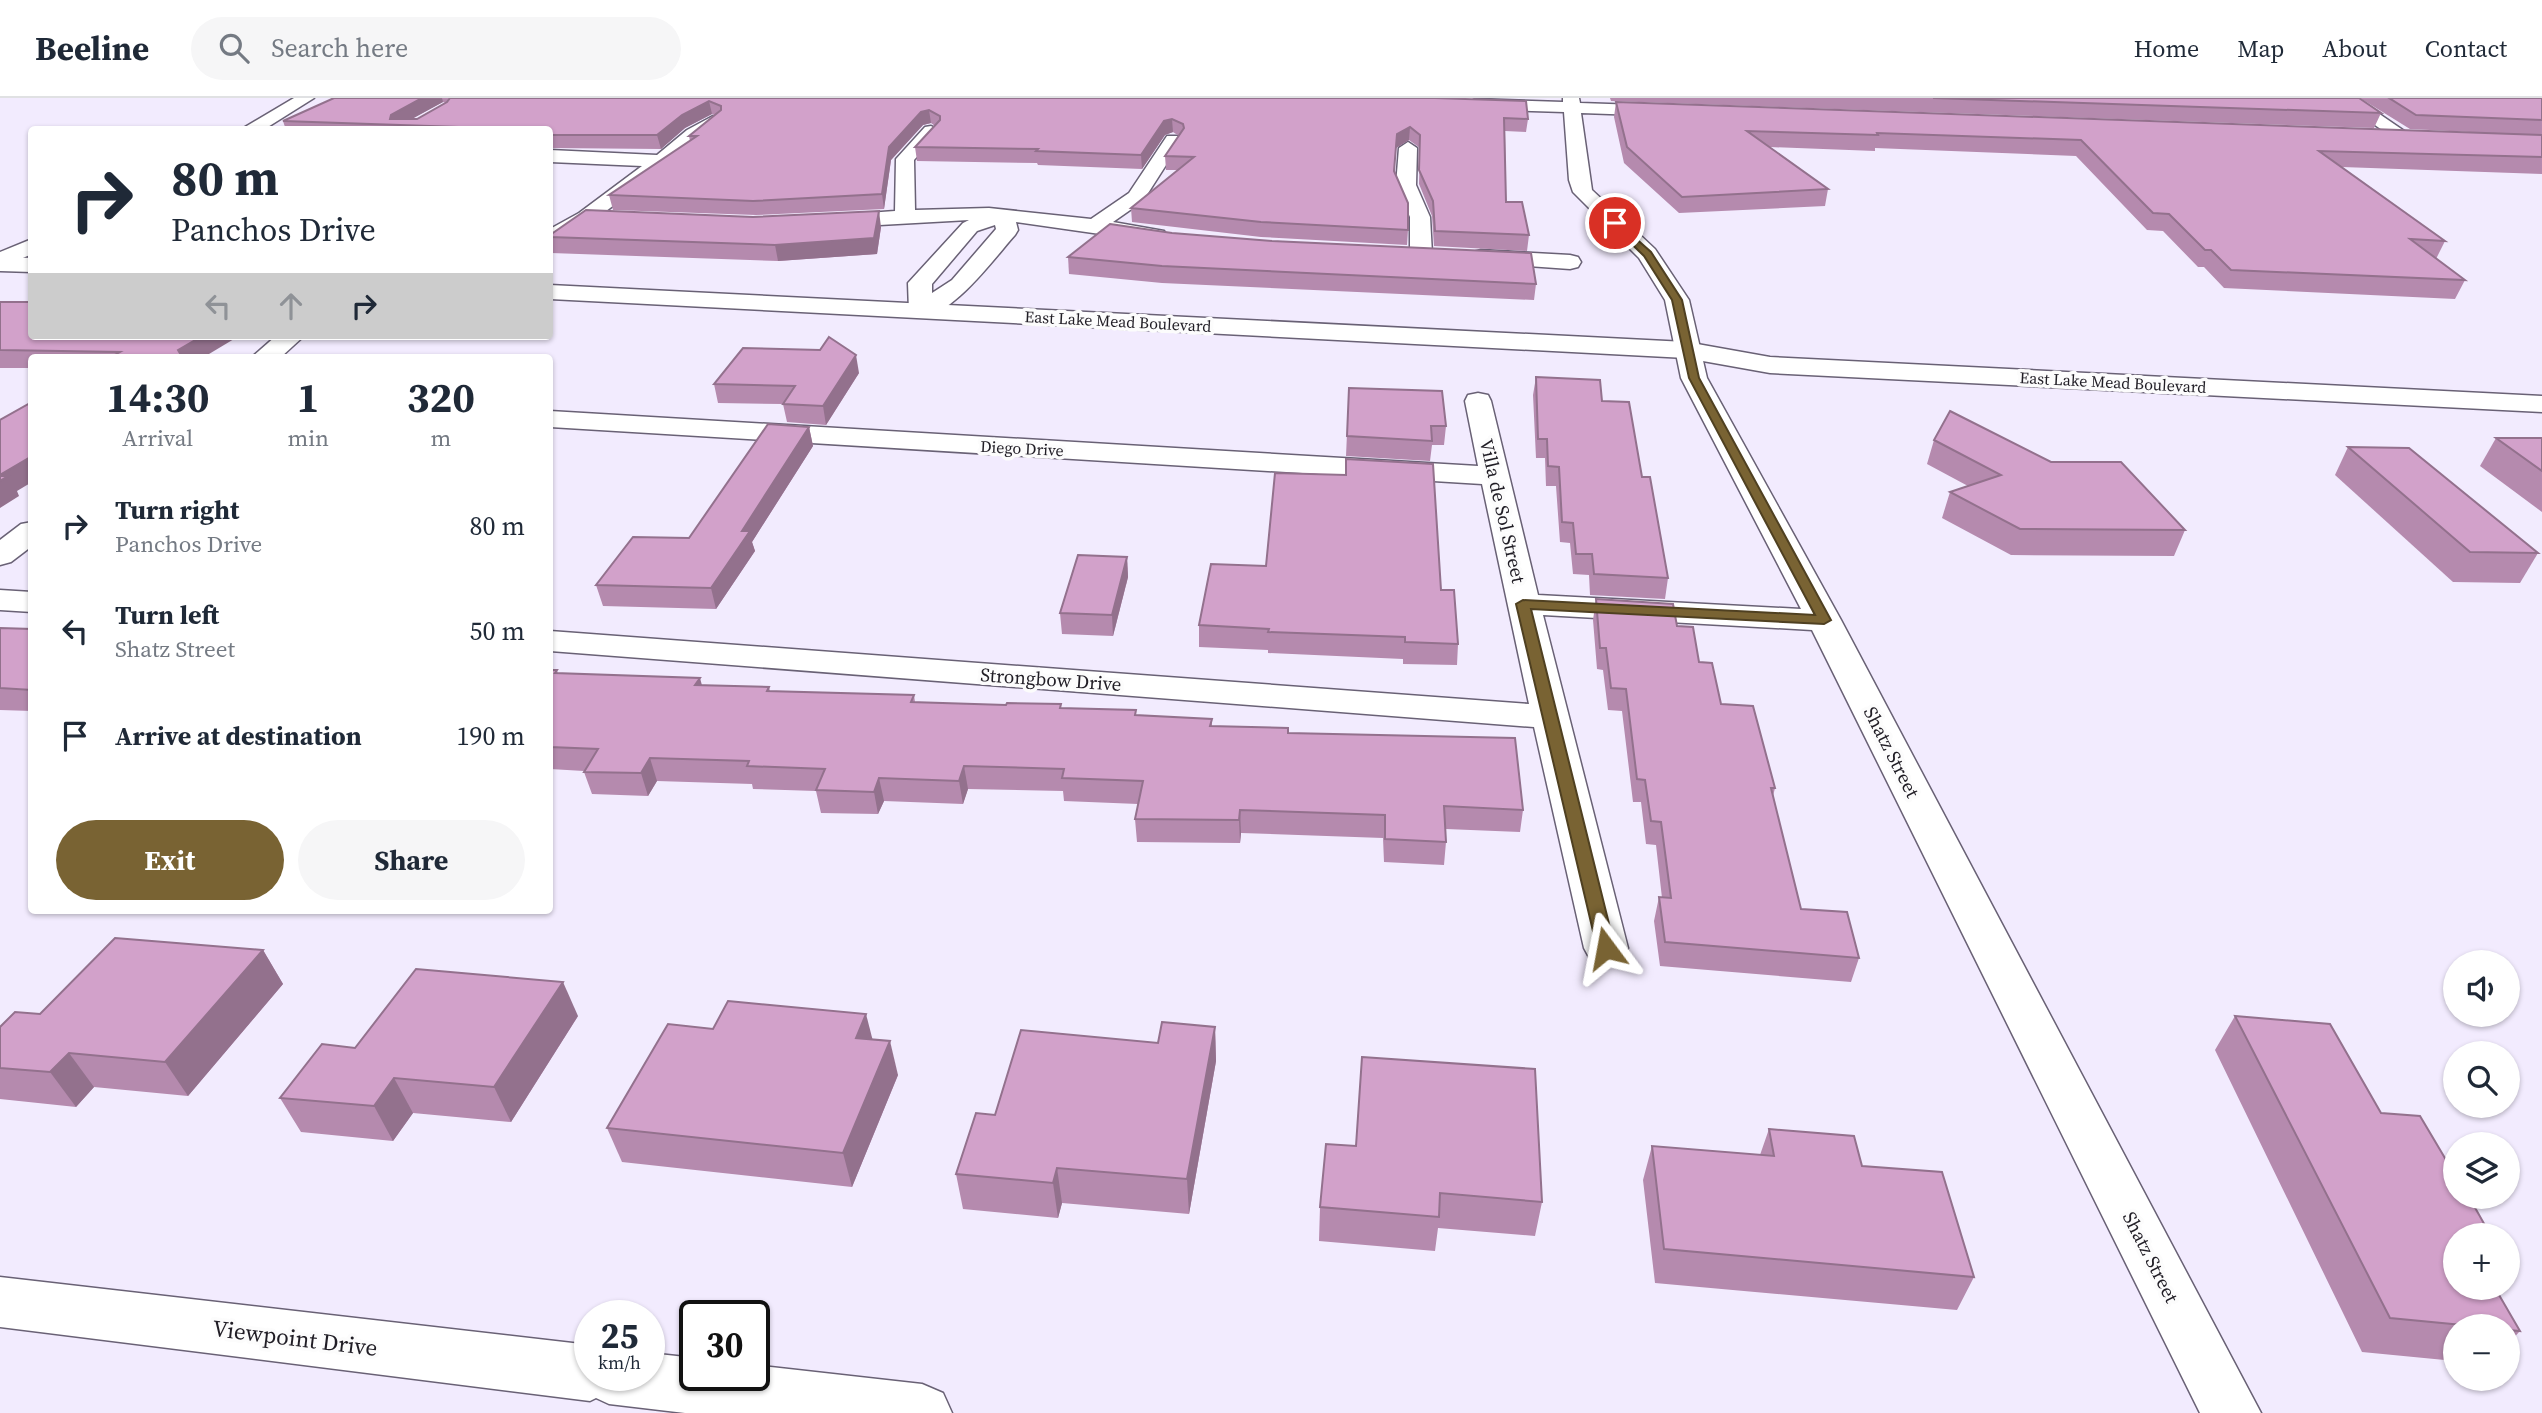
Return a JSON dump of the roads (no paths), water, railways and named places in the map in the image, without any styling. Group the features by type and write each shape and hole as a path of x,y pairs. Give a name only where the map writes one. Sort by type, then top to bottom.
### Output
{"street":[{"path":"256,126 306,98"},
{"path":"2344,98 2410,138 2376,136"},
{"path":"1464,104 1571,103 1683,111"},
{"name":"Shatz Street","path":"1571,103 1579,180 1583,192 1647,254 1677,300 1694,378 1824,620 2231,1413"},
{"path":"558,234 586,217 713,121"},
{"path":"905,217 905,159 931,131"},
{"path":"1095,225 1136,197 1173,140"},
{"path":"1408,148 1406,185 1420,217 1421,254"},
{"path":"553,156 660,161"},
{"path":"921,311 960,285 1007,230 1004,215"},
{"path":"921,311 920,283 970,227 1004,215"},
{"path":"811,222 1004,215 1095,225 1182,240"},
{"path":"586,217 625,219"},
{"path":"0,263 28,247"},
{"path":"1394,253 1570,262"},
{"path":"0,263 28,265"},
{"name":"East Lake Mead Boulevard","path":"553,292 1686,350 1770,365 2542,404"},
{"name":"East Lake Mead Boulevard","path":"1686,350 1759,338"},
{"path":"269,354 287,340"},
{"path":"2462,400 2462,394 2466,391 2477,389 2542,392"},
{"name":"Villa de Sol Street","path":"1478,401 1523,604 1606,948"},
{"name":"Diego Drive","path":"553,419 1495,476"},
{"path":"0,555 28,534"},
{"path":"0,600 28,602"},
{"path":"1523,604 1824,620"},
{"name":"Strongbow Drive","path":"553,641 1552,717"},
{"name":"Viewpoint Drive","path":"0,1302 574,1371"},
{"path":"665,1383 922,1413"}]}
